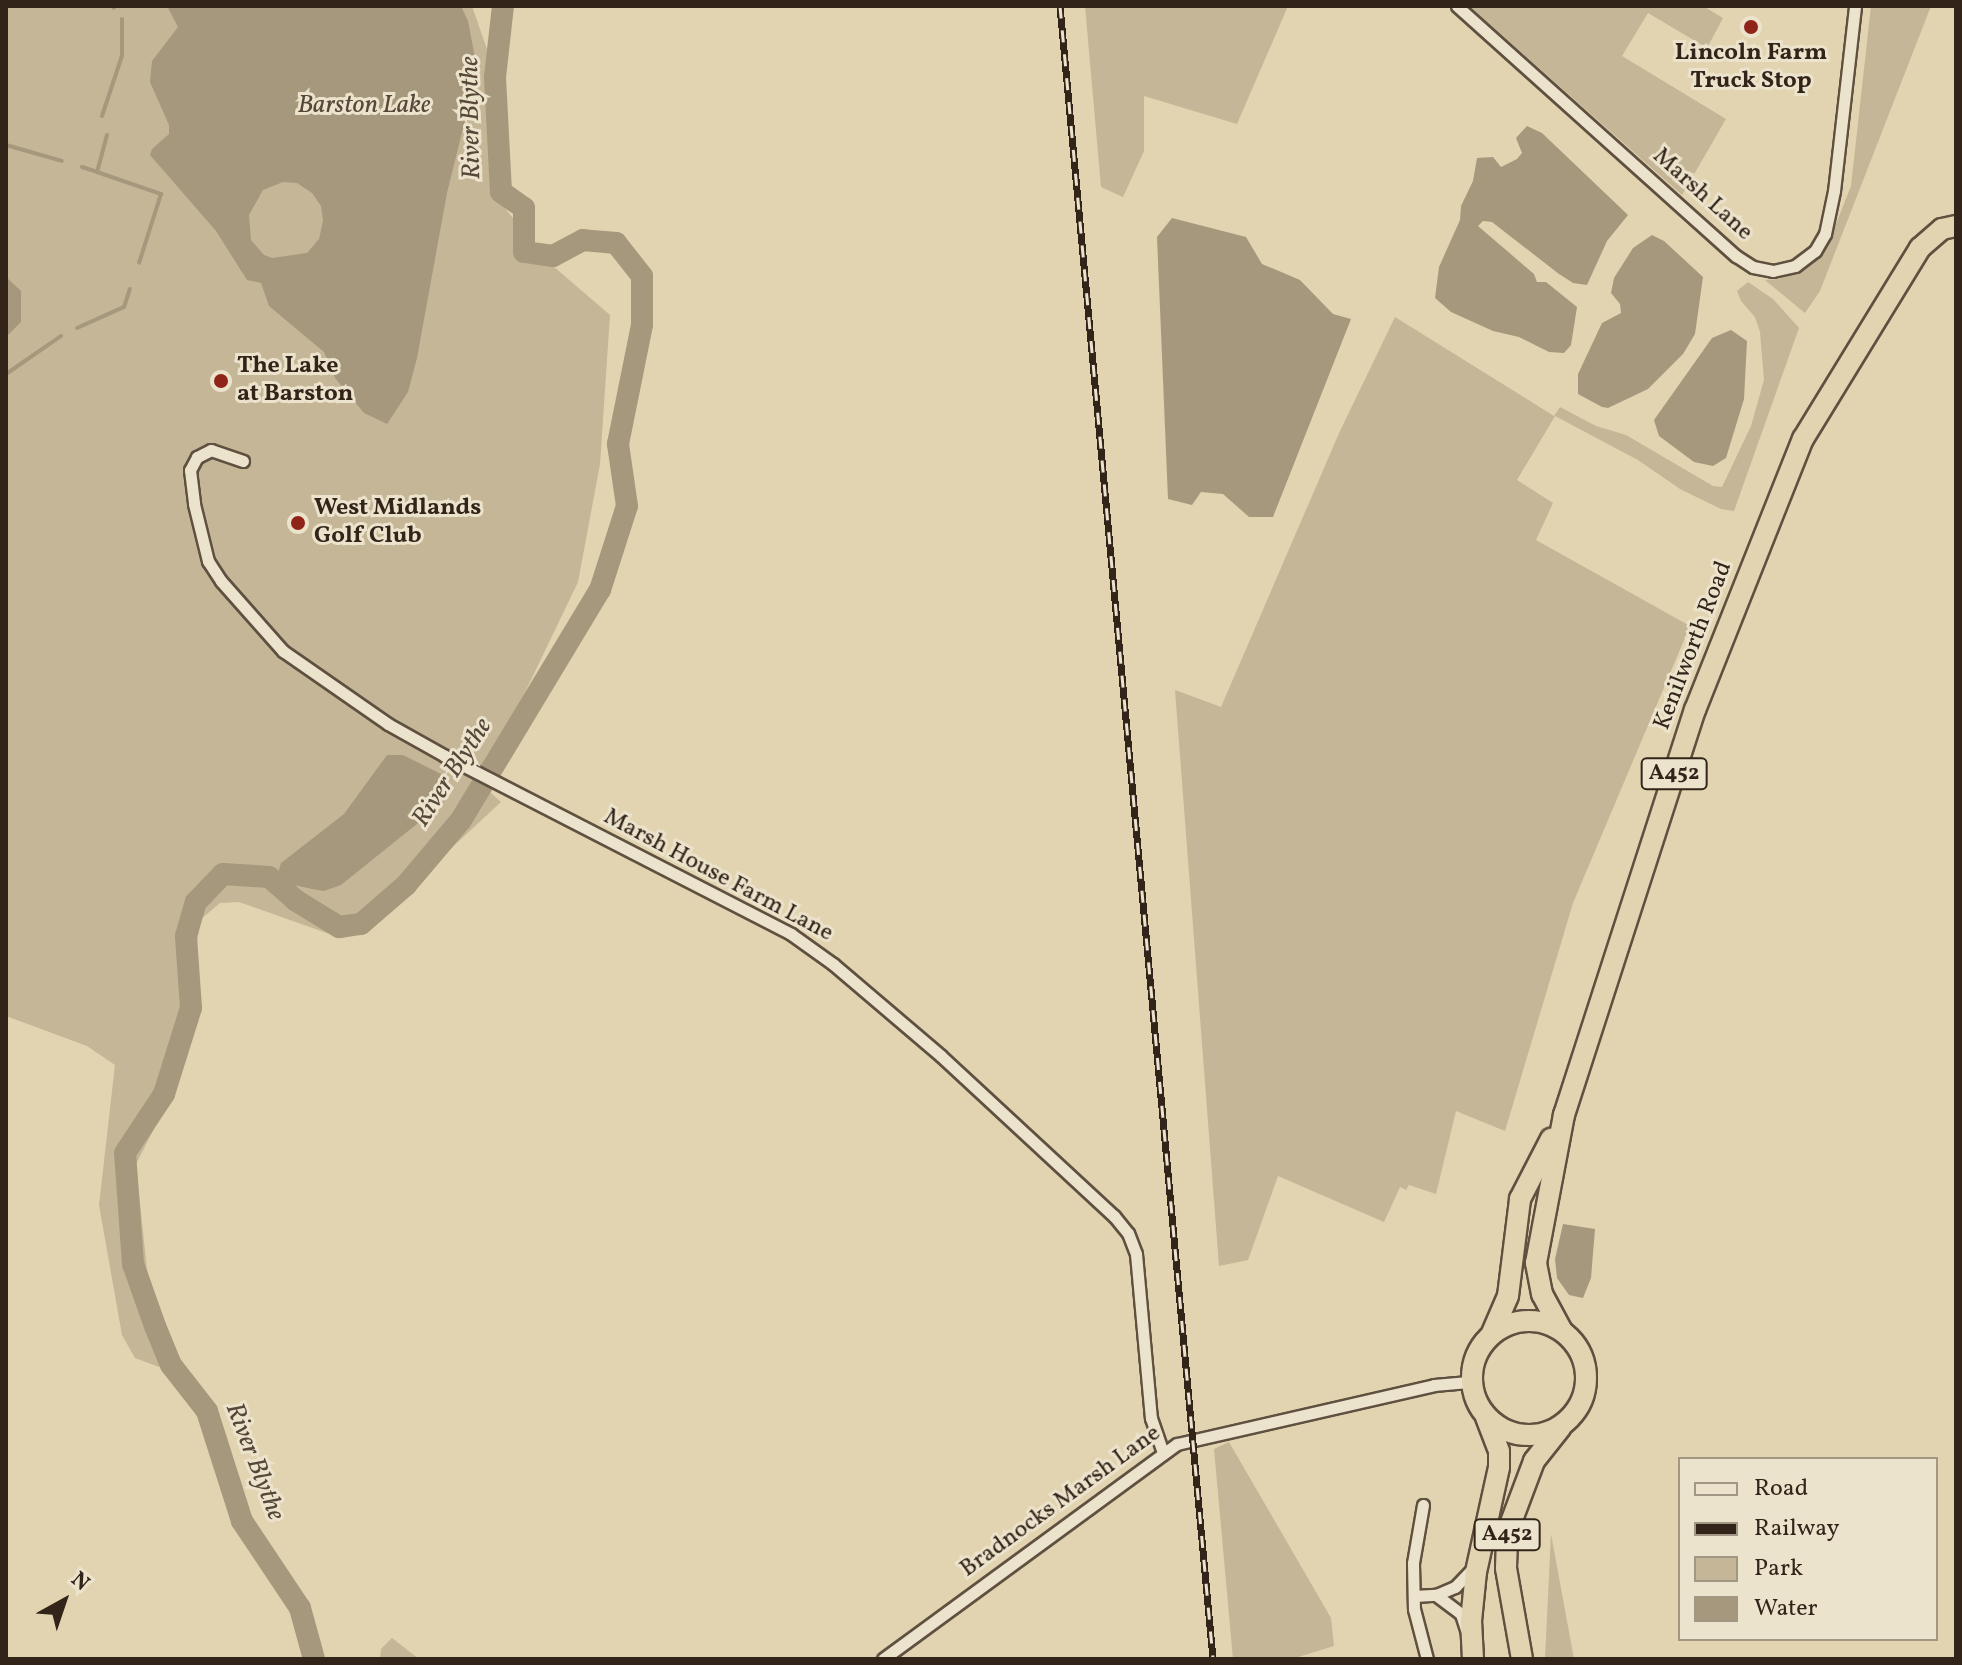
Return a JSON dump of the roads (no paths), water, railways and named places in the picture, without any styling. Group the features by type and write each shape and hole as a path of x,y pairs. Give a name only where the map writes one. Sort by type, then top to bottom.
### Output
{"highway":[{"name":"Kenilworth Road","path":"1562,1331 1542,1294 1536,1263 1564,1115 1695,710 1803,439 1920,248 1949,228"},
{"name":"Kenilworth Road","path":"1492,1333 1508,1296 1520,1199 1564,1115"},
{"path":"1492,1333 1508,1324 1526,1320 1545,1322 1562,1331"},
{"name":"A452","path":"1522,1659 1506,1568 1507,1533 1534,1461 1581,1400 1586,1371 1574,1341 1562,1331"},
{"name":"A452","path":"1472,1654 1471,1621 1477,1564 1499,1467 1499,1451 1471,1382 1476,1355 1492,1333"},
{"path":"1486,1417 1503,1429 1523,1435 1544,1433 1563,1424"}],"street":[{"name":"Marsh Lane","path":"1457,6 1736,256 1753,267 1773,271 1795,266 1815,251 1825,234 1834,191 1855,6"},
{"name":"Marsh House Farm Lane","path":"243,461 211,450 197,457 190,470 194,504 208,561 221,581 293,659 388,724 778,927 833,964 941,1056 1114,1216 1128,1233 1136,1254 1151,1418 1163,1452"},
{"name":"Bradnocks Marsh Lane","path":"883,1659 1163,1452 1187,1441 1434,1385 1471,1382"},
{"path":"1423,1505 1413,1563 1414,1596 1427,1659"},
{"path":"1414,1596 1436,1595 1455,1587 1477,1564"},
{"path":"1436,1595 1461,1614 1472,1654"}],"water":[{"name":"Barston Lake","path":"167,6 461,6 468,21 476,63 472,92 447,193 417,358 408,392 387,424 364,413 335,378 324,352 269,306 261,283 247,280 216,231 150,155 152,149 169,134 169,125 150,82 152,61 178,27","holes":["283,182 297,183 312,193 321,206 323,221 319,239 307,253 272,258 264,255 251,240 249,215 263,190"]},
{"path":"1527,126 1542,133 1628,215 1607,241 1587,285 1573,283 1559,274 1492,222 1483,221 1478,226 1534,274 1537,282 1546,282 1577,307 1571,345 1564,353 1549,352 1519,337 1493,331 1451,312 1435,298 1439,267 1460,220 1461,206 1473,181 1477,158 1493,157 1501,167 1517,159 1522,153 1516,138"},
{"path":"1172,218 1246,237 1262,264 1300,280 1333,314 1351,319 1273,517 1249,517 1223,494 1201,492 1192,505 1168,499 1157,237"},
{"path":"1652,235 1664,241 1703,277 1695,334 1683,354 1648,389 1608,408 1602,407 1578,394 1578,374 1602,323 1621,313 1620,304 1611,293 1614,278 1633,248"},
{"path":"6,277 21,291 21,322 6,337"},
{"path":"1731,330 1747,341 1744,399 1726,458 1713,466 1694,462 1659,436 1654,420 1712,338"},
{"path":"387,755 403,755 445,776 451,785 443,803 341,885 324,891 312,889 294,885 278,873 281,863 344,814"},
{"path":"1563,1224 1595,1229 1591,1278 1583,1298 1569,1295 1557,1278 1555,1259"}],"waterway":[{"name":"River Blythe","path":"314,1659 300,1608 242,1521 207,1411 171,1365 155,1326 133,1264 125,1153 164,1094 191,1008 186,936 196,902 223,874 269,877 295,900 339,927 361,924 406,885 461,820 600,590 627,506 618,444 642,325 642,276 616,243 583,240 553,256 524,252 524,208 501,192 495,77 503,6"},
{"path":"102,116 122,56 122,19"},
{"path":"107,135 97,172 161,194 139,263"},
{"path":"6,145 62,161"},
{"path":"82,167 97,172"},
{"path":"77,328 124,307 130,289"},
{"path":"6,374 61,336"}],"railway":[{"path":"1060,6 1213,1659"}],"place":[{"name":"Lincoln Farm Truck Stop","path":"1751,27"},
{"name":"The Lake at Barston","path":"221,381"},
{"name":"West Midlands Golf Club","path":"298,523"}]}
